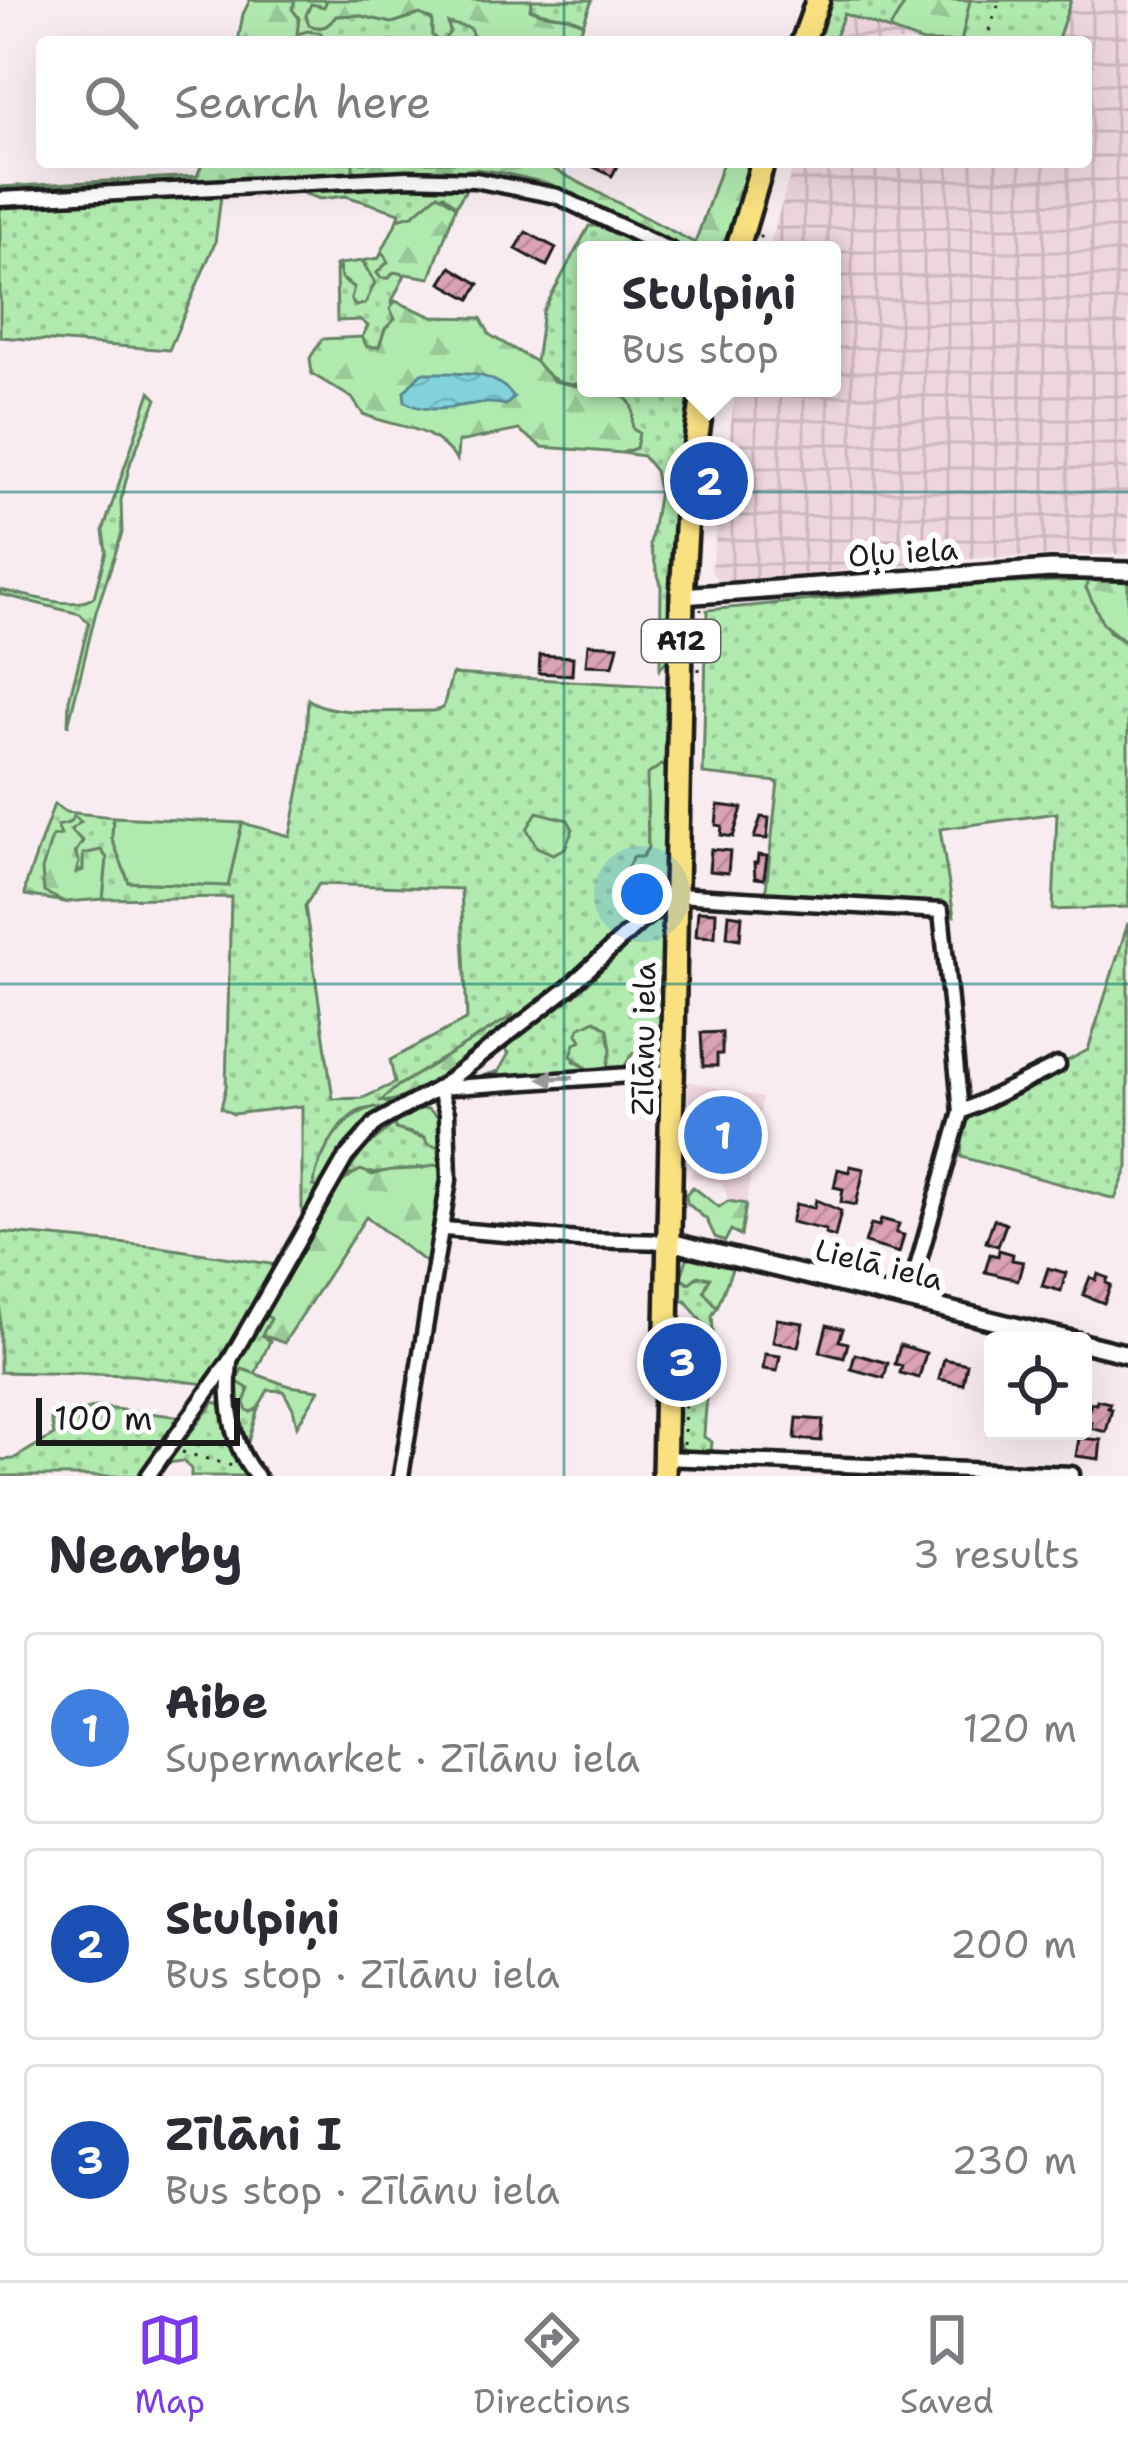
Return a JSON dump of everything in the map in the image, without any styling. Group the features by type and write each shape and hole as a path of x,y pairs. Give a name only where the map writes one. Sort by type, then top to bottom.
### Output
{"highway":[{"path":"805,36 818,0"},
{"path":"740,241 761,168"},
{"name":"Zīlānu iela","path":"664,1467 682,596 688,497 703,397"}],"street":[{"path":"0,199 407,178 475,180 557,196 651,241"},
{"name":"Oļu iela","path":"682,596 1051,569 1128,571"},
{"path":"148,1476 230,1360 346,1157 376,1123 439,1088 568,988 676,895 941,911 962,1112 908,1299"},
{"path":"962,1112 1058,1065"},
{"path":"439,1088 673,1072"},
{"path":"401,1476 444,1229 449,1137 439,1088"},
{"path":"444,1229 670,1242"},
{"name":"Lielā iela","path":"670,1242 1039,1332"},
{"name":"Lielā iela","path":"1092,1345 1128,1354"},
{"path":"230,1360 232,1412 242,1456 257,1476"},
{"path":"203,1400 220,1399 232,1412"},
{"path":"664,1467 1072,1474"}],"path":[{"path":"987,36 1000,0"},
{"path":"163,1456 188,1451 238,1468"}],"shaded area":[{"path":"1071,0 1128,0 1128,554 983,558 719,582 711,571 735,397 841,397 841,241 771,241 792,168 1092,168 1092,36 1059,36"},
{"path":"843,14 906,36 835,36"},
{"path":"689,1081 762,1098 746,1204 728,1201 722,1182 690,1177 704,1163 703,1113 686,1098"}],"green space":[{"path":"250,0 295,0 297,34 308,31 322,36 239,36"},
{"path":"295,0 327,0 336,16 358,15 392,23 420,14 432,20 432,34 454,23 470,28 473,36 296,36"},
{"path":"327,0 532,0 530,9 583,24 579,36 473,36 470,28 448,23 447,36 433,36 432,20 420,14 392,23 358,15 336,16 324,26 309,25 306,15 311,4 324,7"},
{"path":"532,0 592,0 583,24 530,8"},
{"path":"829,0 907,0 889,30 844,14 835,36 816,36"},
{"path":"907,0 970,0 962,36 906,36 889,30"},
{"path":"970,0 1071,0 1059,36 962,36"},
{"path":"200,168 364,168 401,174 0,193 0,187 197,176"},
{"path":"551,168 691,241 670,241 550,184 503,173 474,169 359,174 353,169"},
{"path":"721,168 750,168 726,238 696,241"},
{"path":"406,183 463,186 465,191 456,206 444,195 398,219 400,213 346,196 320,199 300,192 221,196 215,243 169,350 0,337 0,202"},
{"path":"438,194 456,206 430,278 394,272 381,278 377,273 388,262 382,251 398,219 413,215"},
{"path":"605,221 647,241 581,241 589,226"},
{"path":"577,248 577,384 552,378 536,362 543,311"},
{"path":"382,251 388,262 377,273 380,277 389,278 393,271 405,275 391,303 395,319 385,329 379,347 367,347 362,337 368,326 361,320 337,321 336,264 354,288 366,265 362,261 379,258"},
{"path":"362,261 375,283 365,304 355,306 351,299 354,287 341,278 339,264"},
{"path":"395,301 433,317 481,318 490,335 536,362 553,381 577,386 577,397 623,397 632,408 633,429 639,433 636,448 622,453 542,447 519,430 458,442 457,460 425,433 363,414 352,398 312,374 310,358 322,339 362,337 367,347 379,347 385,329 395,319 390,309"},
{"path":"150,392 157,399 131,461 121,500 122,533 96,612 68,726 69,700 89,623 80,614 0,594 0,590 75,603 94,597 106,551 103,531"},
{"path":"692,397 678,493 669,657 660,669 661,586 650,545 659,491 655,471 643,456 622,453 636,448 625,398"},
{"path":"1089,580 1086,588 1110,633 1128,644 1128,907 1053,910 1057,813 940,829 954,916 764,907 778,782 703,774 707,610 985,584"},
{"path":"1089,580 1128,582 1128,644 1103,624 1086,588"},
{"path":"452,674 670,687 668,768 647,798 648,848 642,857 660,892 578,969 510,1023 512,1016 398,1086 382,1101 392,1104 380,1112 379,1108 366,1109 350,1117 324,1155 314,1186 318,1187 302,1216 302,1106 233,1114 221,1108 226,1087 231,897 103,899 106,866 77,874 69,823 61,835 59,897 65,902 25,895 26,884 54,804 66,812 113,817 112,839 129,882 228,886 242,823 290,836 305,759 308,699 350,711 443,708","holes":["319,884 461,889 467,1019 390,1060 395,1083 363,1098 333,1099 305,906"]},
{"path":"661,765 668,768 667,866 660,892 650,878 636,882 624,873 633,857 642,857 648,848 647,775"},
{"path":"537,812 568,820 573,829 565,848 553,854 537,847 527,829"},
{"path":"74,816 81,822 70,830 83,841 75,853 76,873 83,870 83,854 101,850 107,858 103,899 65,902 44,892 42,870 52,837 61,835 57,826"},
{"path":"113,817 242,823 228,886 129,882 112,839"},
{"path":"662,919 664,1064 650,1068 639,1053 633,1053 622,1070 606,1070 611,1050 582,1041 574,1061 590,1071 458,1083 473,1073 476,1078 499,1071 509,1053 504,1049"},
{"path":"1128,923 1128,1167 1115,1199 961,1157 964,1115 1088,1050"},
{"path":"512,1016 510,1023 427,1084 381,1101 398,1086"},
{"path":"595,1020 608,1029 611,1050 606,1070 590,1071 571,1056 581,1040 579,1028"},
{"path":"375,1107 380,1112 347,1142 318,1187 313,1186 320,1161 342,1127"},
{"path":"418,1109 428,1109 440,1118 445,1145 441,1148 427,1144 425,1137 396,1129 394,1124"},
{"path":"394,1124 396,1129 445,1145 443,1166 347,1175 336,1189 366,1147"},
{"path":"443,1166 429,1265 366,1217 284,1343 262,1335 271,1319 266,1315 270,1307 339,1185 361,1170 373,1175"},
{"path":"693,1187 719,1207 728,1201 746,1204 741,1236 731,1230 725,1241 715,1237 707,1220 687,1203 686,1194"},
{"path":"0,1232 160,1247 276,1265 205,1384 132,1375 0,1372"},
{"path":"697,1254 734,1264 717,1308 704,1291 710,1278 698,1276 689,1283 681,1277 687,1259"},
{"path":"704,1275 711,1279 717,1308 712,1316 715,1358 711,1356 704,1437 712,1442 711,1454 685,1453 677,1440 685,1352 681,1352 679,1316 689,1335 702,1322 685,1300 680,1303 681,1277 686,1282"},
{"path":"266,1315 272,1319 262,1335 270,1341 255,1374 248,1370 246,1383 251,1412 258,1408 246,1449 268,1476 262,1476 240,1443 233,1373"},
{"path":"242,1369 289,1386 319,1390 297,1426 283,1391 268,1390 258,1408 246,1409 249,1389 236,1381"},
{"path":"214,1402 224,1405 250,1476 191,1476 183,1461 167,1463"},
{"path":"97,1407 182,1417 140,1476 0,1476 0,1460 13,1459 54,1435 51,1419"}],"water":[{"path":"421,373 484,376 514,397 506,405 417,407 405,402 404,392"}],"building":[{"path":"526,232 556,248 547,266 516,249"},
{"path":"451,267 479,284 470,299 441,283"},
{"path":"588,644 618,646 613,666 586,665"},
{"path":"540,655 573,657 572,675 539,673"},
{"path":"718,805 742,808 733,837 721,835 722,826 716,825"},
{"path":"761,817 769,818 767,839 754,838"},
{"path":"711,849 730,851 728,873 709,871"},
{"path":"758,855 767,856 764,879 755,878"},
{"path":"698,911 716,912 715,937 696,936"},
{"path":"729,914 742,916 740,939 727,937"},
{"path":"722,1032 717,1066 703,1066 701,1033"},
{"path":"707,1113 728,1113 728,1118 739,1119 738,1151 707,1151"},
{"path":"850,1166 864,1169 856,1205 841,1202 843,1189 834,1187 838,1169 849,1172"},
{"path":"816,1200 841,1211 835,1237 825,1234 826,1230 791,1222 796,1204 814,1208"},
{"path":"881,1219 899,1224 896,1233 904,1235 899,1253 865,1243 871,1224 879,1226"},
{"path":"994,1219 1006,1224 998,1246 986,1242"},
{"path":"999,1250 1023,1262 1018,1280 985,1272 990,1254 998,1256"},
{"path":"1048,1268 1066,1273 1061,1291 1042,1286"},
{"path":"1098,1274 1111,1285 1104,1303 1083,1295 1090,1277 1096,1280"},
{"path":"777,1319 803,1323 798,1347 773,1342"},
{"path":"827,1325 843,1329 839,1341 848,1343 844,1358 820,1352"},
{"path":"900,1345 926,1353 919,1378 900,1373 902,1366 895,1364"},
{"path":"765,1354 780,1356 777,1371 763,1369"},
{"path":"855,1354 888,1363 884,1378 851,1369"},
{"path":"944,1359 967,1364 963,1384 939,1379"},
{"path":"1097,1400 1110,1403 1106,1432 1092,1428 1092,1403"},
{"path":"797,1418 823,1420 821,1441 795,1439"},
{"path":"1079,1440 1101,1440 1099,1459 1076,1456"}],"place":[{"name":"Stulpiņi","path":"709,481"},
{"name":"Aibe","path":"723,1135"},
{"name":"Zīlāni I","path":"682,1362"}]}
